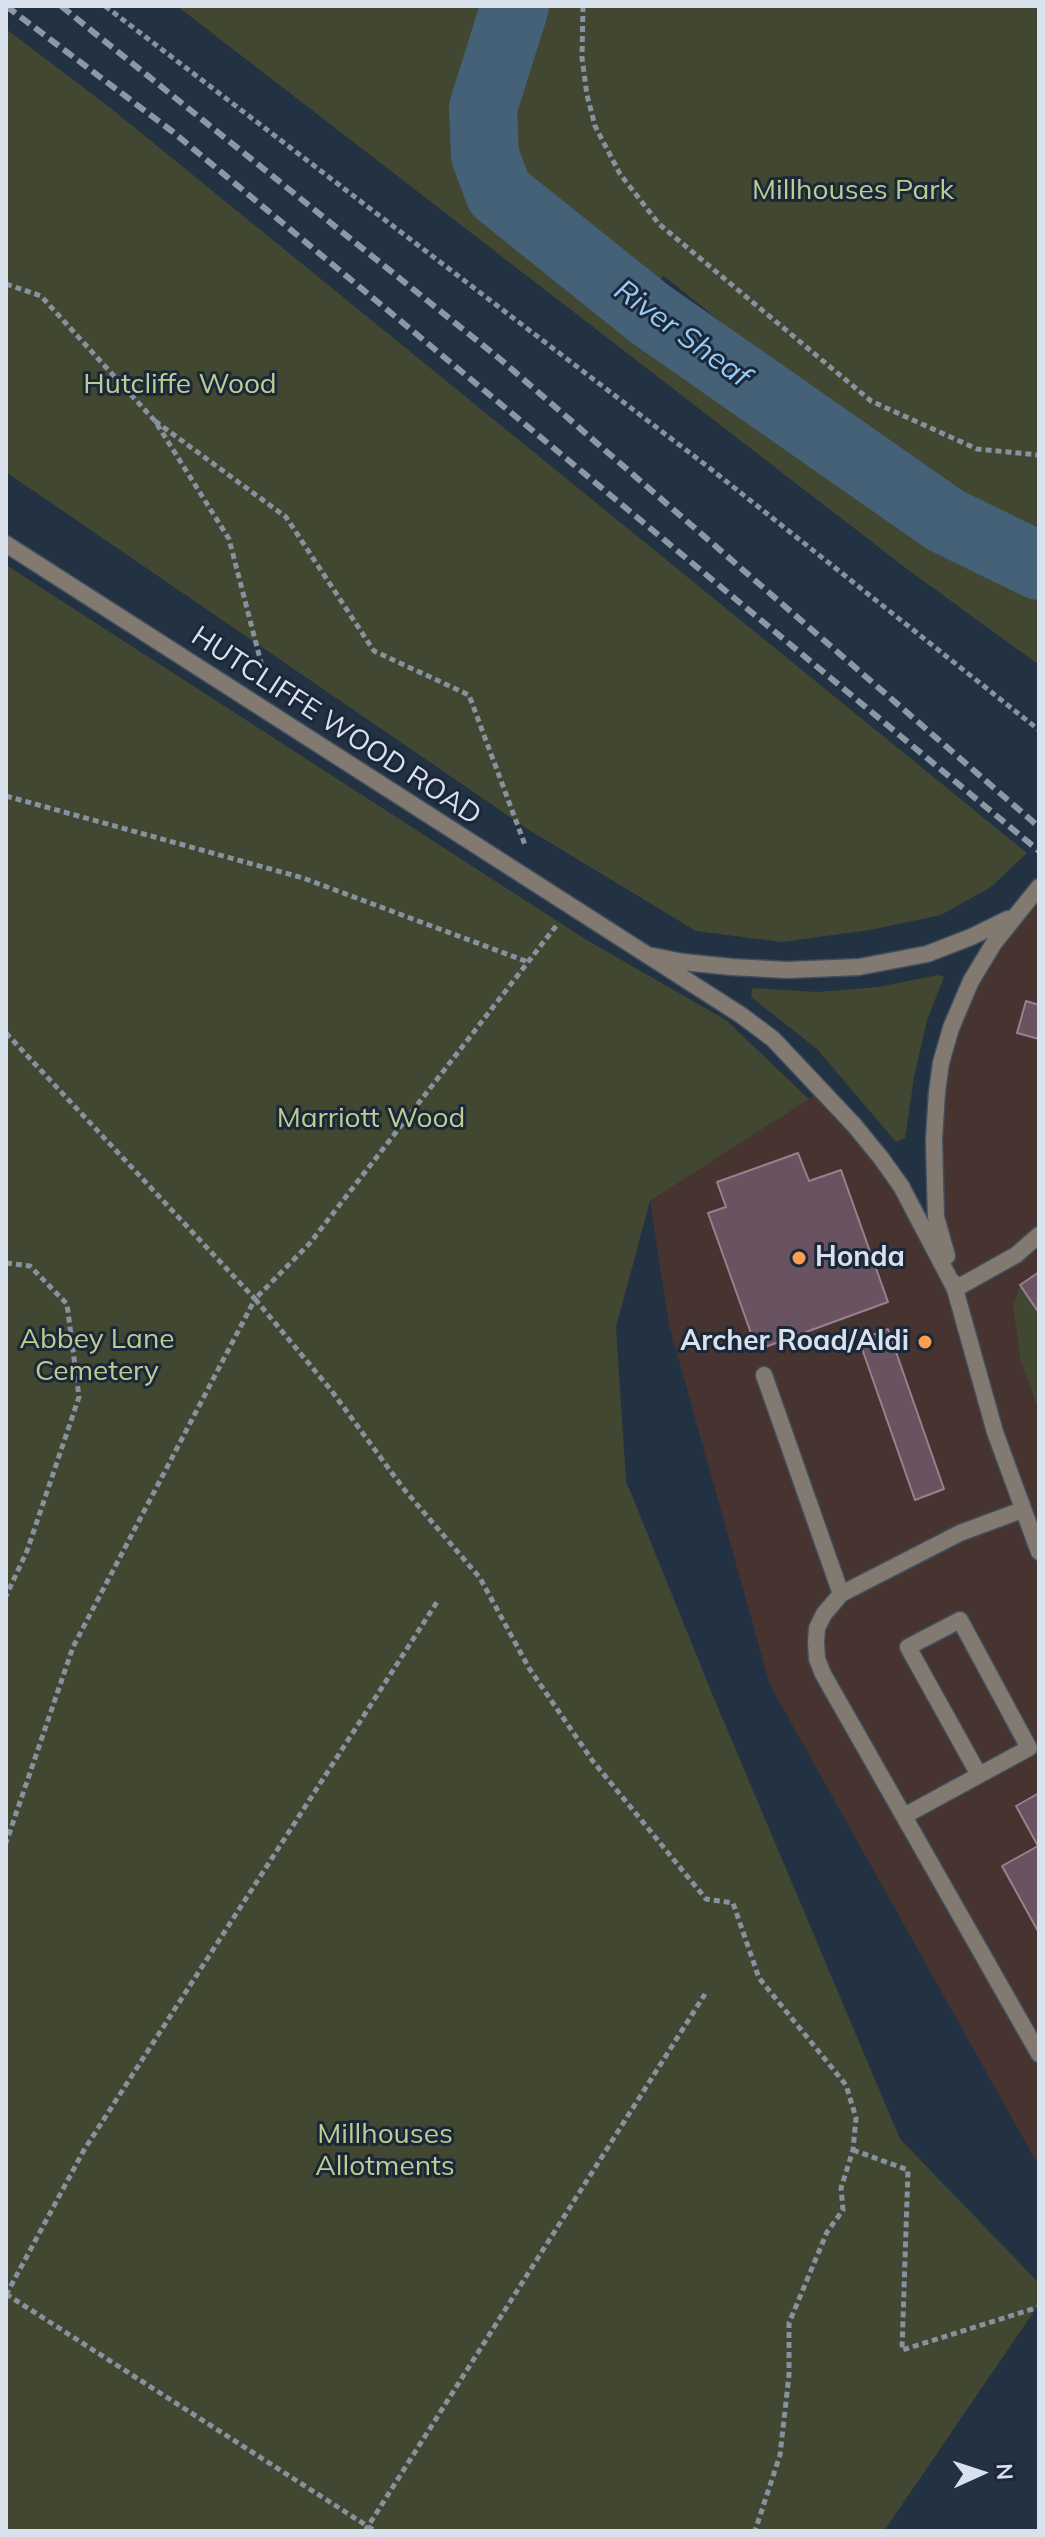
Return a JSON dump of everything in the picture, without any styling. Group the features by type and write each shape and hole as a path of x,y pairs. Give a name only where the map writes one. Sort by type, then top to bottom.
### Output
{"street":[{"name":"HUTCLIFFE WOOD ROAD","path":"6,544 741,1015 773,1039 854,1125 901,1186 955,1289"},
{"path":"1039,887 994,943 971,981 951,1028 941,1063 934,1140 936,1217 995,1432 1039,1552"},
{"name":"HUTCLIFFE WOOD ROAD","path":"639,952 683,962 732,967 803,970 859,967 927,954 999,925 1016,914"},
{"path":"955,1289 1016,1255 1039,1235"},
{"path":"764,1375 841,1594"},
{"path":"1022,1510 960,1533 841,1594 817,1628 817,1659 1039,2054"},
{"path":"904,1816 1029,1748 960,1620 908,1647 979,1775"}],"path":[{"path":"105,6 707,466 1039,730"},
{"path":"583,6 582,58 595,126 604,147 634,195 659,224 871,401 977,449 1039,455"},
{"path":"6,284 41,296 155,421 229,539 275,718"},
{"path":"155,421 286,517 374,651 469,695 542,890"},
{"path":"6,796 303,878 528,962"},
{"path":"6,1843 73,1647 255,1299 310,1243 570,908"},
{"path":"6,1033 255,1299 331,1390 403,1488 480,1578 529,1668 592,1760 706,1899 733,1903 759,1978 846,2085 856,2118 853,2150 841,2188 843,2210 827,2232 789,2323 789,2375 780,2455 755,2531"},
{"path":"6,1263 30,1266 67,1304 79,1397 32,1536 6,1596"},
{"path":"375,2531 367,2529 6,2294 84,2150 437,1602"},
{"path":"367,2529 705,1994"},
{"path":"853,2150 908,2170 902,2350 1039,2307"}],"shaded area":[{"path":"1031,896 1039,900 1039,2160 1036,2161 770,1685 669,1325 650,1201 822,1090 927,1233 936,1217 934,1140 951,1028"}],"green space":[{"name":"Millhouses Park","path":"177,6 1039,6 1039,540 958,495 789,377 664,276 623,306 933,535 1039,586 1039,665 907,569"},
{"name":"Hutcliffe Wood","path":"6,29 108,106 1027,853 991,887 941,915 870,930 782,942 696,931 529,830 6,472"},
{"path":"6,565 585,939 726,1020 809,1099 650,1201 616,1327 626,1481 900,2139 1039,2283 1039,2304 884,2531 6,2531"},
{"path":"938,975 944,977 927,1020 905,1138 896,1142 817,1049 751,997 752,988 817,992 878,987"},
{"path":"1020,1285 1039,1313 1039,1411 1021,1361 1013,1307"}],"building":[{"path":"1026,1001 1039,1005 1039,1039 1017,1033"},
{"name":"Honda","path":"798,1153 809,1181 841,1170 888,1302 757,1350 708,1213 726,1207 717,1182"},
{"path":"1039,1272 1039,1313 1020,1285"},
{"path":"888,1329 944,1489 915,1500 859,1340"},
{"path":"1039,1793 1039,1933 1002,1866 1038,1846 1016,1806"}],"waterway":[{"name":"River Sheaf","path":"515,6 483,108 485,155 499,193 650,314 945,520 1039,566"}],"railway":[{"path":"6,6 173,132 1039,851"},
{"path":"61,6 500,359 1039,827"}],"place":[{"name":"Honda","path":"799,1258"},
{"name":"Archer Road/Aldi","path":"925,1342"}],"park label":[{"name":"Marriott Wood","path":"371,1119"},
{"name":"Abbey Lane Cemetery","path":"97,1356"},
{"name":"Millhouses Allotments","path":"385,2151"}]}
